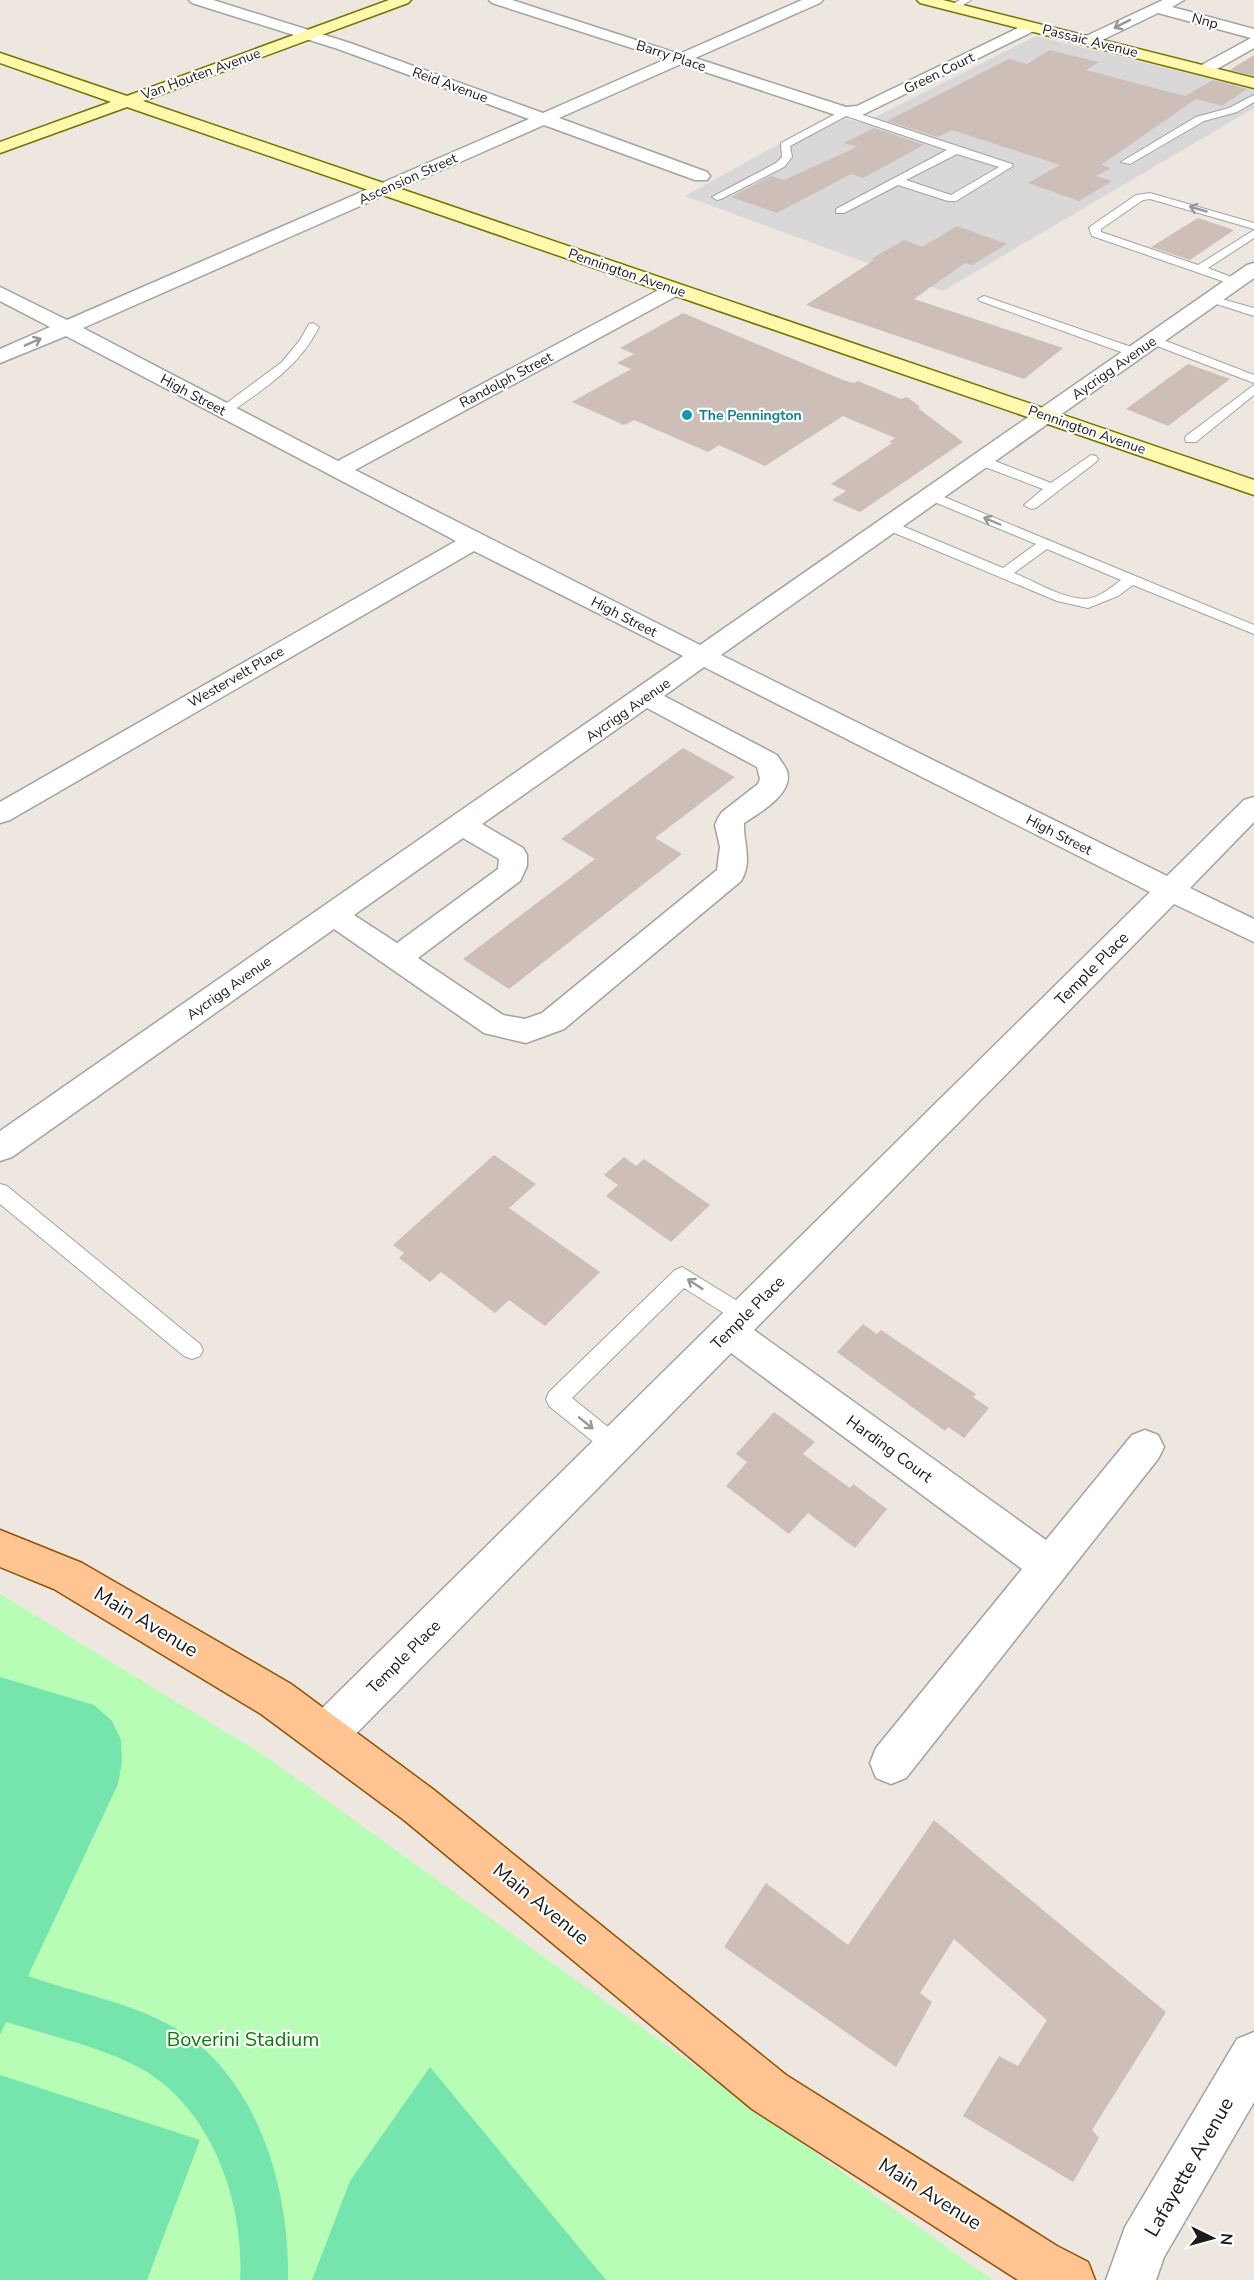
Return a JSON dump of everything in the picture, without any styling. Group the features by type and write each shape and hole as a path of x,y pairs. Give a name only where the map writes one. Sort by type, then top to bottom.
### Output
{"main road":[{"name":"Main Avenue","path":"0,1548 68,1576 276,1699 419,1805 769,2092 1039,2264 1070,2280"}],"street":[{"name":"Reid Avenue","path":"197,0 309,34 701,176"},
{"name":"Van Houten Avenue","path":"0,148 403,0"},
{"name":"Barry Place","path":"496,0 845,112"},
{"name":"Ascension Street","path":"0,357 815,0"},
{"path":"1088,41 1156,8 1178,0 1254,19"},
{"name":"Passaic Avenue","path":"933,1 960,4 1031,27 1254,83"},
{"name":"Nnp","path":"1156,8 1254,34"},
{"name":"Green Court","path":"845,112 860,111 1031,27"},
{"path":"1204,70 1254,42"},
{"name":"Pennington Avenue","path":"0,58 1254,488"},
{"name":"Aycrigg Avenue","path":"0,1148 1248,275"},
{"name":"Randolph Street","path":"337,471 675,290"},
{"name":"High Street","path":"0,292 337,471 1254,932"},
{"name":"Westervelt Place","path":"0,814 473,540"},
{"path":"334,915 495,1025 526,1031 553,1022 730,874 734,847 729,825 732,818 772,788 776,778 773,768 767,761 646,697"},
{"name":"Temple Place","path":"325,1735 1254,806"},
{"path":"397,958 510,874 513,855 462,825"},
{"name":"Harding Court","path":"737,1324 1049,1565"},
{"path":"891,1763 1144,1447"},
{"name":"Lafayette Avenue","path":"1131,2280 1143,2245 1254,2056"}],"lane":[{"path":"1126,162 1200,119 1233,110 1254,98"},
{"path":"717,197 780,165 787,157 785,145 845,112 1008,166 952,199 897,181"},
{"path":"840,211 956,150"},
{"path":"1248,275 1199,269 1108,240 1096,234 1095,228 1140,197 1150,196 1254,226"},
{"path":"1199,269 1254,233"},
{"path":"984,299 1254,379"},
{"path":"1211,299 1254,312"},
{"path":"224,411 280,371 302,348 313,327"},
{"path":"1191,439 1254,389"},
{"path":"1031,504 1090,459"},
{"path":"982,461 1053,488"},
{"path":"933,496 1254,630"},
{"path":"890,526 1062,598 1088,604 1113,593 1132,579"},
{"path":"1004,574 1046,543"},
{"path":"0,1192 192,1350"},
{"path":"615,1446 557,1399 682,1275 737,1324"}],"shaded area":[{"path":"1036,36 1254,90 1254,108 943,291 685,196 831,115 863,123"}],"green space":[{"name":"Boverini Stadium","path":"0,1594 265,1756 992,2280 0,2280"},
{"path":"0,1677 94,1705 112,1721 121,1740 122,1762 118,1784 28,1976 140,2011 158,2019 204,2049 228,2075 248,2105 275,2173 283,2209 288,2280 240,2280 240,2250 236,2219 229,2189 218,2159 204,2132 186,2107 165,2085 124,2060 74,2042 6,2022 0,2035"},
{"path":"430,2067 606,2280 312,2280 350,2181"},
{"path":"0,2075 200,2140 147,2280 0,2280"}],"building":[{"path":"1050,50 1099,62 1086,70 1185,96 1213,80 1247,89 1222,106 1196,99 1101,165 1111,168 1096,176 1112,181 1079,201 1028,183 1060,165 952,130 938,137 887,121 1009,59 1027,64"},
{"path":"1254,55 1254,76 1230,70"},
{"path":"874,128 924,145 863,178 851,174 777,213 731,197 771,176 784,180 857,147 844,143"},
{"path":"1198,218 1234,230 1190,260 1151,247"},
{"path":"957,226 1007,244 972,265 965,263 914,299 1063,348 1024,379 806,305 874,260 871,259 904,240 922,247"},
{"name":"The Pennington","path":"683,313 843,380 854,383 858,381 901,399 907,397 919,406 919,409 963,442 860,512 832,500 846,491 831,484 892,443 889,442 895,438 843,416 765,466 719,445 708,452 634,420 624,425 572,402 631,369 617,363 634,354 620,348"},
{"path":"1188,364 1230,379 1168,426 1126,409"},
{"path":"683,748 735,777 655,838 682,854 509,989 463,959 595,859 561,839"},
{"path":"494,1155 536,1184 509,1208 600,1272 545,1326 509,1300 495,1313 441,1272 430,1282 399,1258 404,1253 393,1245"},
{"path":"624,1157 636,1166 644,1159 710,1205 671,1242 606,1196 618,1185 604,1175"},
{"path":"863,1324 877,1334 881,1330 976,1394 973,1397 989,1408 964,1438 948,1427 945,1431 837,1352"},
{"path":"774,1412 815,1442 803,1454 850,1488 853,1484 887,1509 855,1548 808,1513 789,1534 726,1486 747,1462 736,1454"},
{"path":"934,1820 1166,2012 1092,2130 1099,2138 1073,2182 963,2116 999,2056 1018,2066 1047,2020 954,1939 920,1993 932,2002 896,2067 724,1947 766,1883 848,1945"}],"place":[{"name":"The Pennington","path":"687,415"}]}
